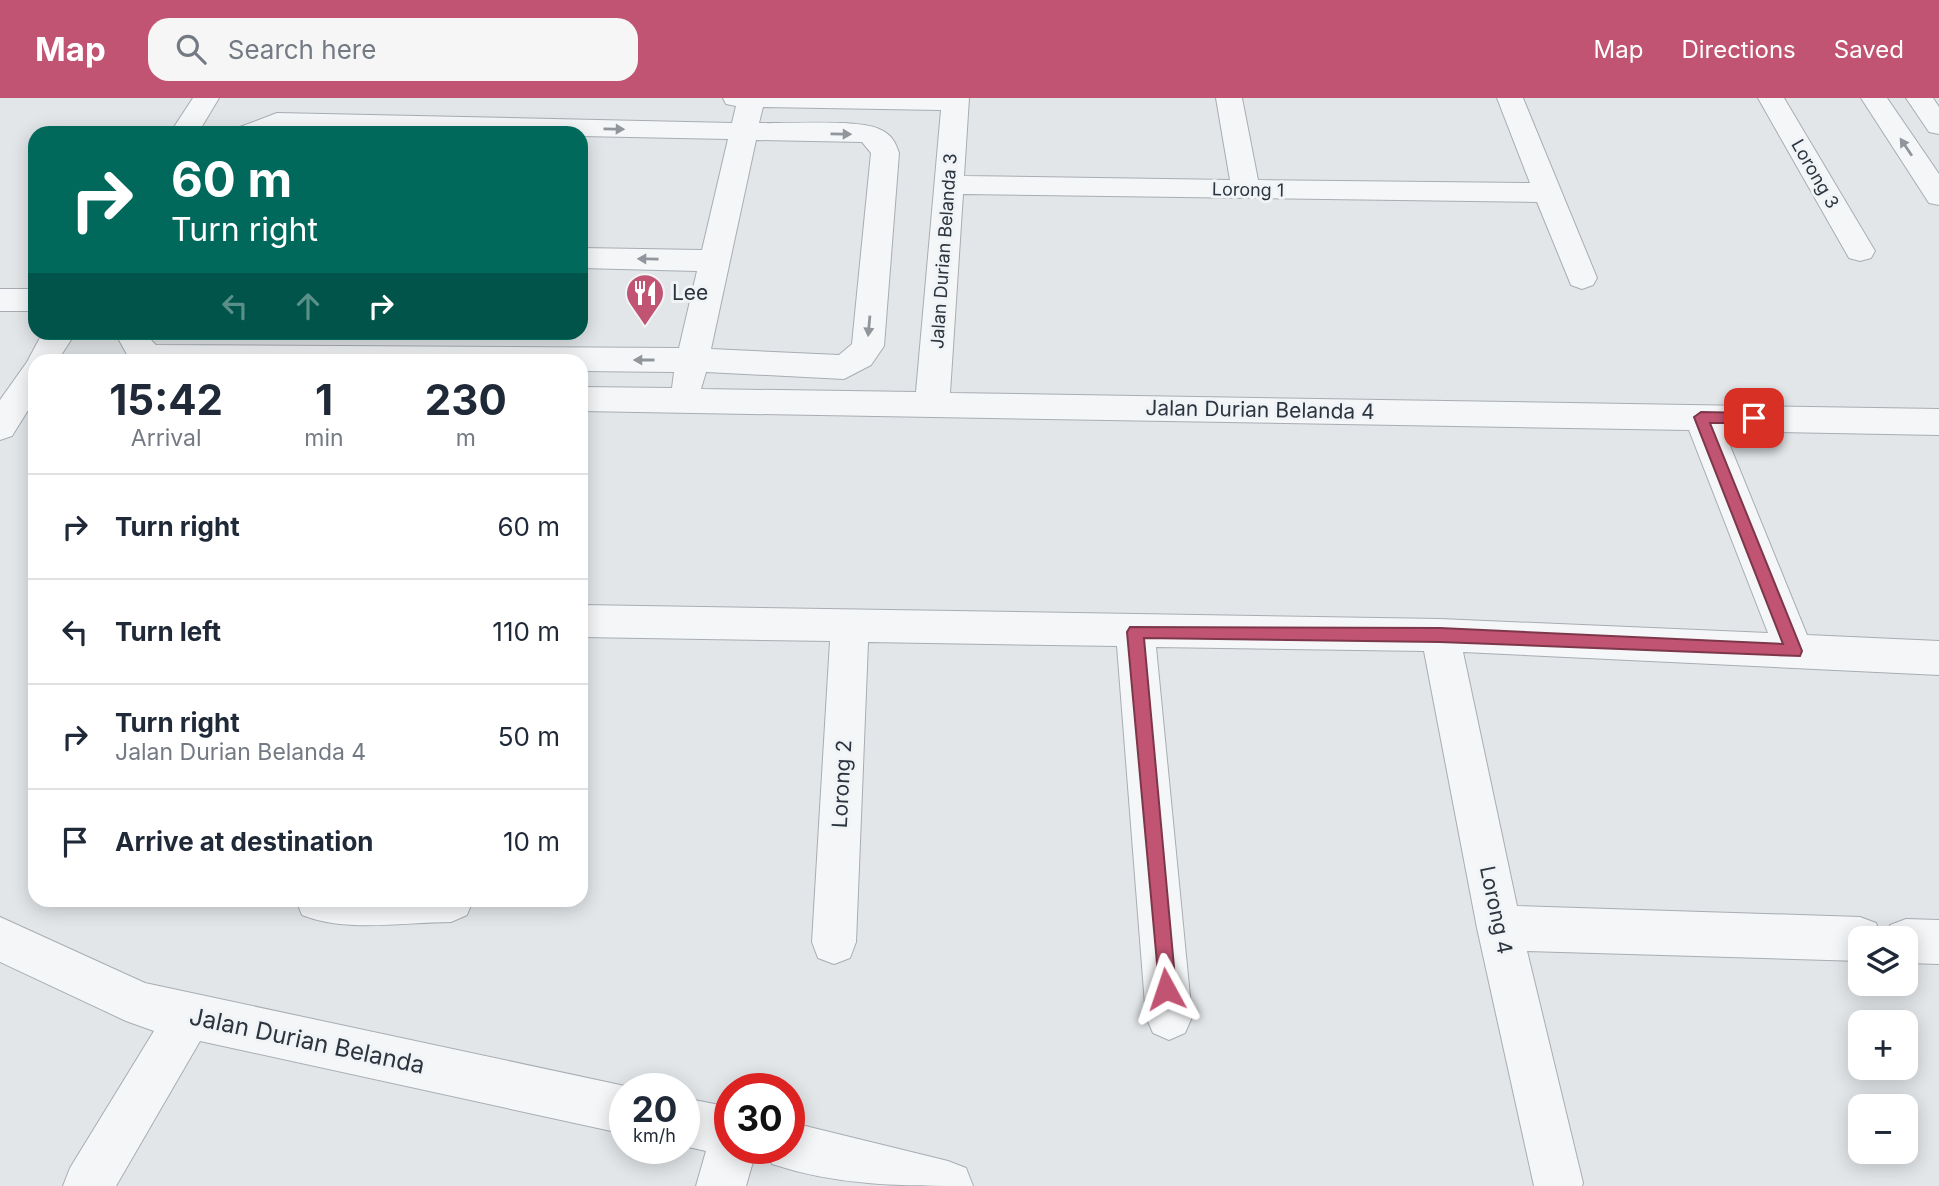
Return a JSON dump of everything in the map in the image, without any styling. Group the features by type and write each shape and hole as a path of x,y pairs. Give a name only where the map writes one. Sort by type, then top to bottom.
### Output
{"street":[{"path":"188,126 206,98"},
{"path":"736,98 955,100"},
{"path":"684,400 751,98"},
{"path":"1229,98 1246,190"},
{"path":"1510,98 1582,278"},
{"name":"Lorong 3","path":"1770,98 1860,251"},
{"path":"1874,98 1939,195"},
{"path":"1919,98 1939,126"},
{"name":"Jalan Durian Belanda 3","path":"932,405 955,100"},
{"path":"266,126 277,121 401,118 501,126"},
{"path":"588,131 868,134 881,142 885,153 867,346 860,357 844,367 588,357"},
{"name":"Lorong 1","path":"949,185 1546,193"},
{"path":"588,258 715,261"},
{"path":"0,300 28,300"},
{"path":"135,340 138,350 145,354"},
{"path":"207,354 284,350 448,354"},
{"path":"0,427 28,388"},
{"name":"Jalan Durian Belanda 4","path":"588,399 1939,422"},
{"path":"1701,417 1794,651"},
{"path":"588,621 1440,635 1939,659"},
{"name":"Lorong 2","path":"834,942 850,625"},
{"path":"1135,632 1169,1017"},
{"name":"Lorong 4","path":"1440,635 1499,928 1558,1183"},
{"path":"1499,928 1848,939"},
{"name":"Jalan Durian Belanda","path":"0,939 142,1005 609,1107"},
{"path":"1918,941 1939,942"},
{"path":"88,1186 189,1016"},
{"path":"805,1151 948,1186"},
{"path":"721,1186 727,1164"}],"place":[{"name":"Lee","path":"645,327"}],"route":[{"path":"1166,989 1135,632 1440,635 1794,651 1701,417 1754,418"}]}
